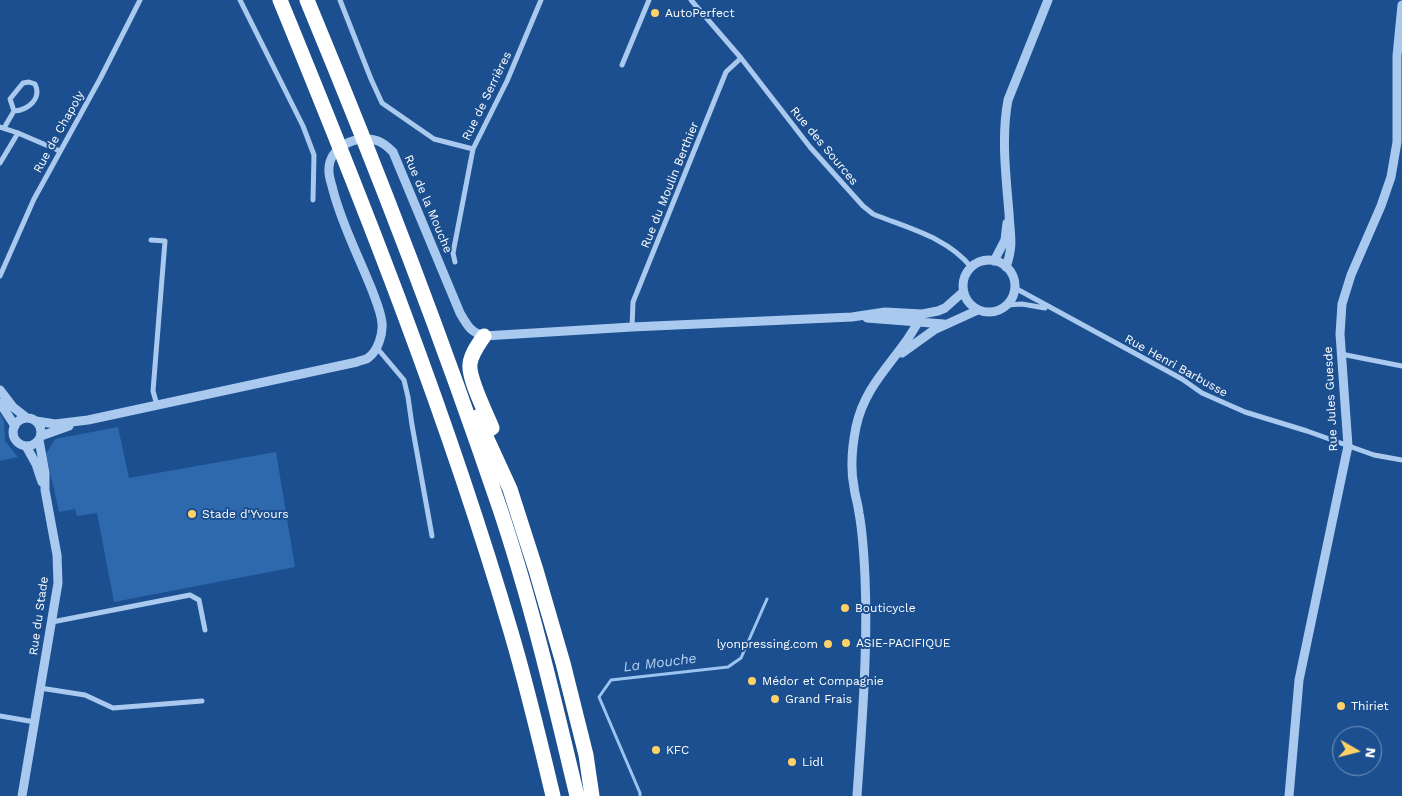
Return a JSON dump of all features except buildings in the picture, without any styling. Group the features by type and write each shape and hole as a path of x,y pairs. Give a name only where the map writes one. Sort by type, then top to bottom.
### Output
{"highway":[{"path":"280,0 348,166 472,505 511,632 553,796"},
{"path":"307,0 406,250 499,508 545,662 577,796"},
{"path":"484,336 474,352 470,365 471,377 506,462 510,489 560,654 586,755 592,796"},
{"path":"458,390 471,402 488,444 510,489"},
{"path":"543,755 540,778 543,796"},
{"path":"586,755 594,771 602,796"}],"street":[{"name":"Rue de Chapoly","path":"0,276 34,199 100,79 140,0"},
{"path":"240,0 309,140 314,155 313,200"},
{"path":"340,0 382,103 434,139 473,148"},
{"name":"Rue de Serrières","path":"455,262 453,253 473,148 508,81 541,0"},
{"path":"622,65 649,0"},
{"name":"Rue des Sources","path":"691,0 742,58 810,147 863,206 873,214 944,242 962,255 972,267"},
{"path":"1006,267 1011,253 1012,238 1009,216 1004,117 1008,100 1048,0"},
{"name":"Rue Jules Guesde","path":"1289,796 1298,680 1348,446 1340,334 1342,304 1351,275 1381,206 1391,177 1397,142 1397,56 1402,5"},
{"name":"Rue du Moulin Berthier","path":"632,326 634,302 726,72 742,58"},
{"path":"14,111 10,99 23,84 29,82 35,84 38,91 37,97 24,110 14,111 2,128 60,151"},
{"path":"0,163 18,133"},
{"name":"Rue de la Mouche","path":"377,348 382,323 379,310 337,205 328,173 329,163 338,150 344,144 361,138 381,141 393,152 460,313 474,333 484,336"},
{"path":"994,261 1005,240 1009,216"},
{"path":"151,240 165,241 153,391 157,405"},
{"path":"891,360 945,324 978,310 996,311 1007,305 1015,288 1011,273 1006,267 994,261 978,262 964,278 963,292 966,299 978,310"},
{"name":"Rue Henri Barbusse","path":"1015,288 1182,379 1202,393 1227,405 1374,455 1402,460"},
{"path":"857,796 866,621 862,534 851,457 856,426 863,405 874,384 908,340 920,318 945,308 963,292"},
{"name":"Rue Henri Barbusse","path":"1007,305 1040,306 1060,313"},
{"path":"484,336 632,326 852,317 885,312 945,324"},
{"path":"0,403 15,426 20,420 55,424 88,420 357,362 368,358 377,348 404,380 432,536"},
{"path":"1341,354 1402,366"},
{"path":"0,390 13,407 32,420"},
{"name":"Rue du Stade","path":"32,420 41,428 40,438 45,473 45,490"},
{"path":"26,446 33,445 40,438 88,420"},
{"name":"Rue du Stade","path":"15,426 15,439 26,446 36,464 45,490 58,564 58,583 52,622 22,796"},
{"path":"52,622 190,595 199,600 205,630"},
{"path":"40,688 85,695 113,708 202,701"},
{"path":"0,716 35,722"}],"shaded area":[{"path":"0,414 4,421 5,441 18,457 0,461"},
{"name":"Stade d'Yvours","path":"118,427 129,478 276,452 295,567 114,602 97,513 77,516 75,509 59,512 46,454 55,439"}],"waterway":[{"name":"La Mouche","path":"640,796 599,697 611,680 728,667 741,658 767,599"}],"place":[{"name":"AutoPerfect","path":"655,13"},
{"name":"Stade d'Yvours","path":"192,514"},
{"name":"Bouticycle","path":"845,608"},
{"name":"ASIE-PACIFIQUE","path":"846,643"},
{"name":"lyonpressing.com","path":"828,644"},
{"name":"Médor et Compagnie","path":"752,681"},
{"name":"Grand Frais","path":"775,699"},
{"name":"Thiriet","path":"1341,706"},
{"name":"KFC","path":"656,750"},
{"name":"Lidl","path":"792,762"}]}
